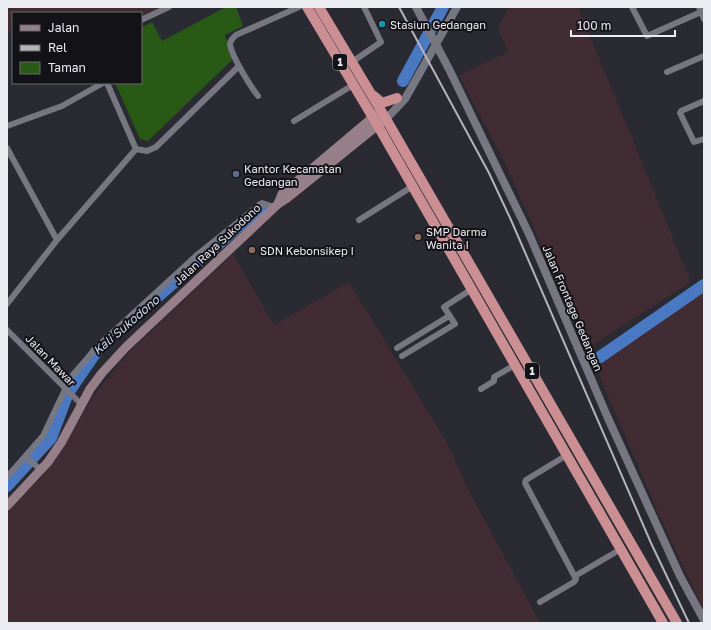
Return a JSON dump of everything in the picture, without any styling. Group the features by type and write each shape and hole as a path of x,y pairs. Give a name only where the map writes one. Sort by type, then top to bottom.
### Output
{"highway":[{"name":"1","path":"307,7 413,186 664,623"},
{"name":"1","path":"319,7 384,115 677,623"},
{"path":"369,90 382,103 397,98"}],"main road":[{"name":"Jalan Raya Sukodono","path":"7,506 61,443 78,402 102,373 126,348 276,206 282,194 384,115"}],"street":[{"path":"142,20 169,7"},
{"path":"258,96 239,66 230,44 231,39 236,35 299,7"},
{"path":"352,62 381,42 364,7"},
{"name":"Jalan Frontage Gedangan","path":"416,7 529,234 607,416 680,576 704,620"},
{"path":"384,115 405,99 414,86 457,7"},
{"path":"632,7 647,36 700,10 704,19"},
{"path":"666,72 704,56"},
{"path":"136,149 146,151 156,147 239,66"},
{"path":"7,126 62,106 100,84"},
{"path":"106,84 136,149"},
{"path":"294,121 353,85"},
{"path":"384,115 397,98 414,86"},
{"path":"704,101 681,111 680,113 694,142 704,139"},
{"path":"7,148 57,240"},
{"path":"7,304 57,240 136,149"},
{"path":"359,220 413,186"},
{"path":"7,477 27,458 46,430 76,370 98,346 198,254 262,204 276,206"},
{"path":"402,356 454,324 444,307 472,289"},
{"path":"397,348 449,316"},
{"name":"Jalan Mawar","path":"7,330 78,402"},
{"path":"481,389 494,381 494,377 515,365"},
{"path":"540,602 574,582 576,579 525,483 526,480 567,455"},
{"path":"27,458 39,468"},
{"path":"575,576 621,549"}],"shaded area":[{"path":"7,7 159,7 160,10 142,17 142,12 12,12 12,30 7,32"},
{"path":"509,7 578,7 691,282 588,348 503,159 459,75 508,52 498,28"},
{"path":"233,254 274,325 349,282 449,446 469,491 540,623 7,623 7,511 43,476 69,438 91,399 127,354"},
{"path":"704,289 704,611 657,510 594,363"}],"green space":[{"path":"226,7 236,7 243,26 225,35 232,60 148,141 140,139 115,84 142,84 142,27 152,22 162,41"}],"waterway":[{"path":"403,81 443,7"},
{"name":"Kali Sukodono","path":"133,318 261,207"},
{"path":"600,357 704,285"},
{"name":"Kali Sukodono","path":"7,486 51,438 68,393 96,352"}],"railway":[{"path":"399,7 489,173 511,220 651,543 689,623"}],"place":[{"name":"Stasiun Gedangan","path":"382,24"},
{"name":"Kantor Kecamatan Gedangan","path":"236,174"},
{"name":"SMP Darma Wanita I","path":"418,237"},
{"name":"SDN Kebonsikep I","path":"252,250"}]}
